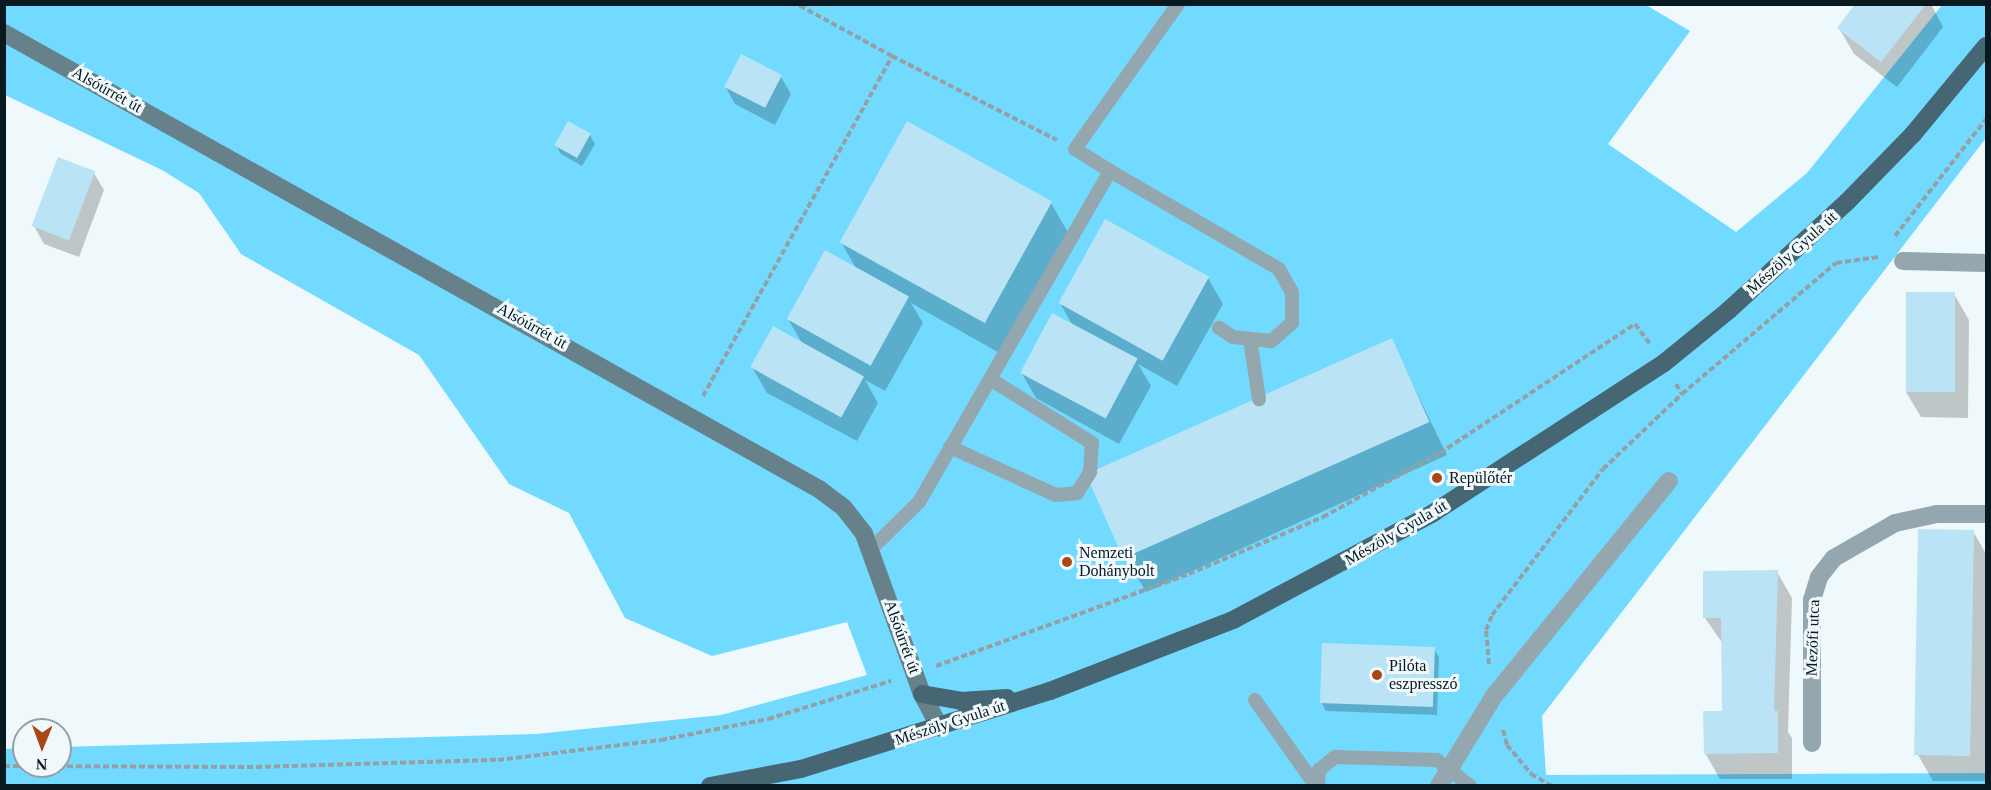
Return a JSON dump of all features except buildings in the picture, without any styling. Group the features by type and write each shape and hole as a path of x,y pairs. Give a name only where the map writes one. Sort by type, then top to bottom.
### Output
{"main road":[{"name":"Mészöly Gyula út","path":"710,786 801,769 940,728 1050,691 1233,620 1330,571 1433,513 1664,363 1847,202 1914,133 1986,46"},
{"path":"922,694 961,701 1050,691"}],"street":[{"name":"Alsóúrrét út","path":"4,33 692,415 819,489 855,521 871,549 922,694 940,728"},
{"path":"1903,261 1984,257"},
{"path":"1439,786 1494,696 1669,481"},
{"name":"Mezőfi utca","path":"1812,743 1812,600 1819,577 1834,558 1894,523 1937,514 1986,514"}],"lane":[{"path":"1178,4 1075,149 1279,268 1292,292 1292,323 1271,341 1233,337 1219,328"},
{"path":"871,549 919,502 1110,171"},
{"path":"1250,339 1259,399"},
{"path":"950,447 1056,495 1077,493 1090,472 1092,443 990,379"},
{"path":"1255,700 1317,786"},
{"path":"1317,786 1319,770 1335,757 1437,760 1470,786"}],"path":[{"path":"797,4 892,56 1075,149"},
{"path":"692,415 892,56"},
{"path":"1892,240 1986,119"},
{"path":"1552,786 1531,774 1507,746 1494,696 1486,630 1492,615 1603,469 1682,394 1836,263 1877,259 1885,250"},
{"path":"4,766 256,767 498,760 661,741 768,719 916,673 1189,574 1323,517 1440,453 1635,324"}],"shaded area":[{"path":"5,5 1646,5 1690,31 1608,144 1736,232 1807,173 1942,5 1986,5 1986,138 1542,716 1546,775 1986,773 1986,785 5,786 4,749 12,749 12,778 72,778 72,747 536,734 721,715 867,675 847,622 712,656 625,618 569,513 509,484 419,355 241,254 199,193 162,170 5,95"}],"place":[{"name":"Repülőtér","path":"1437,478"},
{"name":"Nemzeti Dohánybolt","path":"1067,562"},
{"name":"Pilóta eszpresszó","path":"1377,675"}]}
